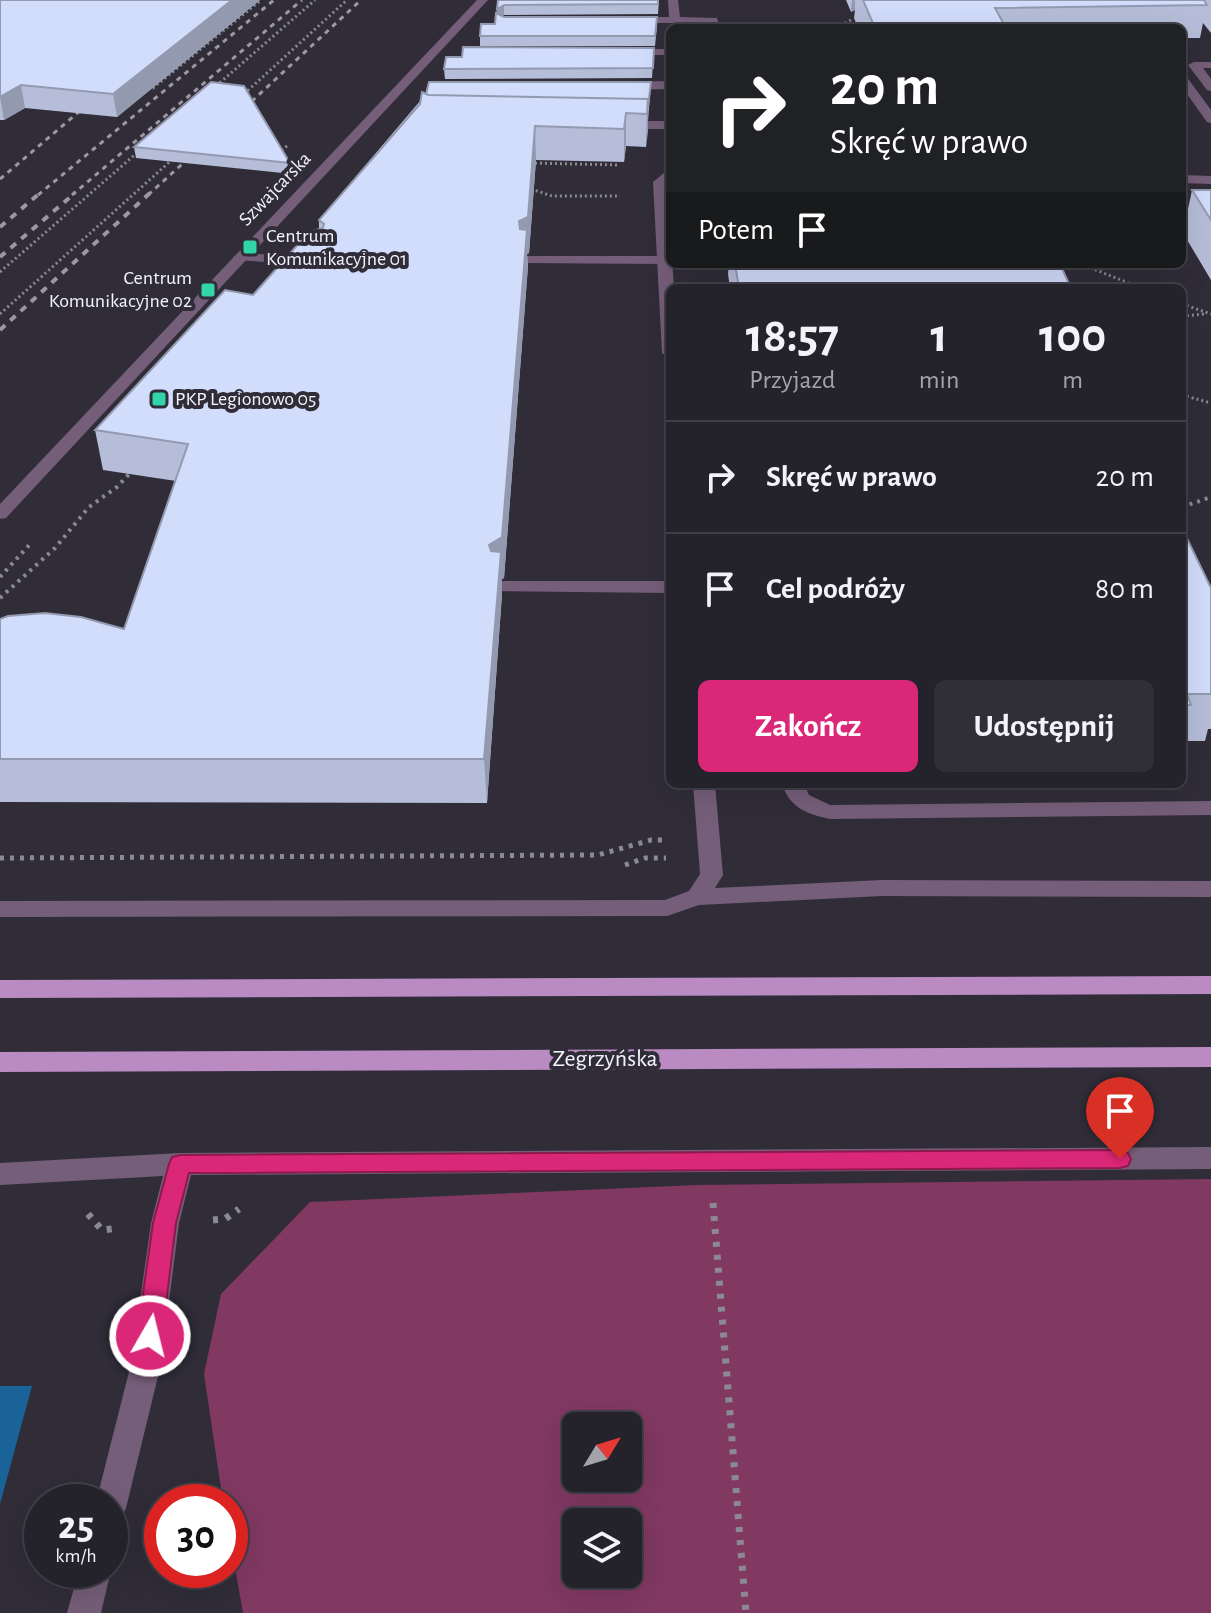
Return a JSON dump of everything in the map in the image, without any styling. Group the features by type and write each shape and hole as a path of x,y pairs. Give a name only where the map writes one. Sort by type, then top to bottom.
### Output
{"main road":[{"path":"0,989 1211,985"},
{"name":"Zegrzyńska","path":"0,1062 1211,1057"}],"street":[{"name":"Szwajcarska","path":"0,514 483,0"},
{"path":"673,0 675,20"},
{"path":"613,20 675,20 713,24"},
{"path":"608,52 666,52"},
{"path":"1211,65 1194,65 1211,87"},
{"path":"610,86 666,85"},
{"path":"1186,85 1211,119"},
{"path":"606,124 666,125"},
{"path":"666,176 660,182 666,291"},
{"path":"1186,179 1211,180"},
{"path":"240,257 318,261"},
{"path":"528,260 664,260"},
{"path":"503,587 666,587"},
{"path":"697,897 712,875 704,788"},
{"path":"794,788 798,798 812,808 830,812 1211,808"},
{"path":"0,909 667,908 697,897 882,888 1211,889"},
{"path":"0,1174 180,1164 1211,1158"},
{"path":"116,1484 146,1364 165,1223 180,1164"},
{"path":"84,1613 90,1588"}],"path":[{"path":"142,90 153,88 261,0"},
{"path":"208,92 315,0"},
{"path":"234,95 243,95 347,0"},
{"path":"844,24 851,20"},
{"path":"271,161 288,145"},
{"path":"0,272 142,149"},
{"path":"0,314 179,153"},
{"path":"556,157 617,159"},
{"path":"525,187 552,196 623,196"},
{"path":"1091,268 1131,284"},
{"path":"1186,305 1209,314"},
{"path":"1186,316 1209,314"},
{"path":"1186,396 1211,403"},
{"path":"0,598 55,548 89,507 117,487 134,469"},
{"path":"1186,506 1211,497"},
{"path":"0,858 598,855 651,840 666,840"},
{"path":"711,1162 746,1613"}],"shaded area":[{"path":"1211,1179 1211,1613 243,1613 239,1588 248,1588 248,1484 220,1484 204,1374 221,1294 310,1202 697,1185"}],"water":[{"path":"0,1386 32,1386 0,1504"}],"building":[{"path":"0,0 232,0 113,94 21,85 0,97"},
{"path":"498,0 658,0 658,4 504,5 497,9"},
{"path":"863,0 1204,0 1207,5 995,8 1004,24 873,24"},
{"path":"496,13 504,17 657,17 655,36 480,36 481,24 495,24"},
{"path":"463,47 654,48 653,68 444,69 446,57 462,57"},
{"path":"211,82 244,86 290,163 134,147"},
{"path":"429,82 651,82 648,107 648,99 428,95"},
{"path":"422,92 428,95 648,99 647,114 626,113 624,129 535,126 528,217 519,221 520,229 527,230 502,537 489,545 491,551 501,552 484,759 0,759 0,619 45,613 81,617 124,629 188,444 95,430 225,290 253,295 309,232 323,228 324,224 319,220 420,104"},
{"path":"1192,190 1211,190 1211,220"},
{"path":"736,268 1062,268 1069,284 738,284"},
{"path":"1186,536 1211,588 1211,694 1187,694 1191,705 1186,705"}],"railway":[{"path":"38,195 274,0"},
{"path":"72,195 302,0"},
{"path":"237,115 361,0"},
{"path":"0,179 94,99"},
{"path":"148,195 201,147"},
{"path":"0,227 40,193"},
{"path":"0,257 75,193"},
{"path":"0,330 150,193"}],"place":[{"name":"Centrum Komunikacyjne 01","path":"250,247"},
{"name":"Centrum Komunikacyjne 02","path":"208,290"},
{"name":"PKP Legionowo 05","path":"159,399"}],"route":[{"path":"150,1336 165,1223 180,1164 1120,1159"}]}
